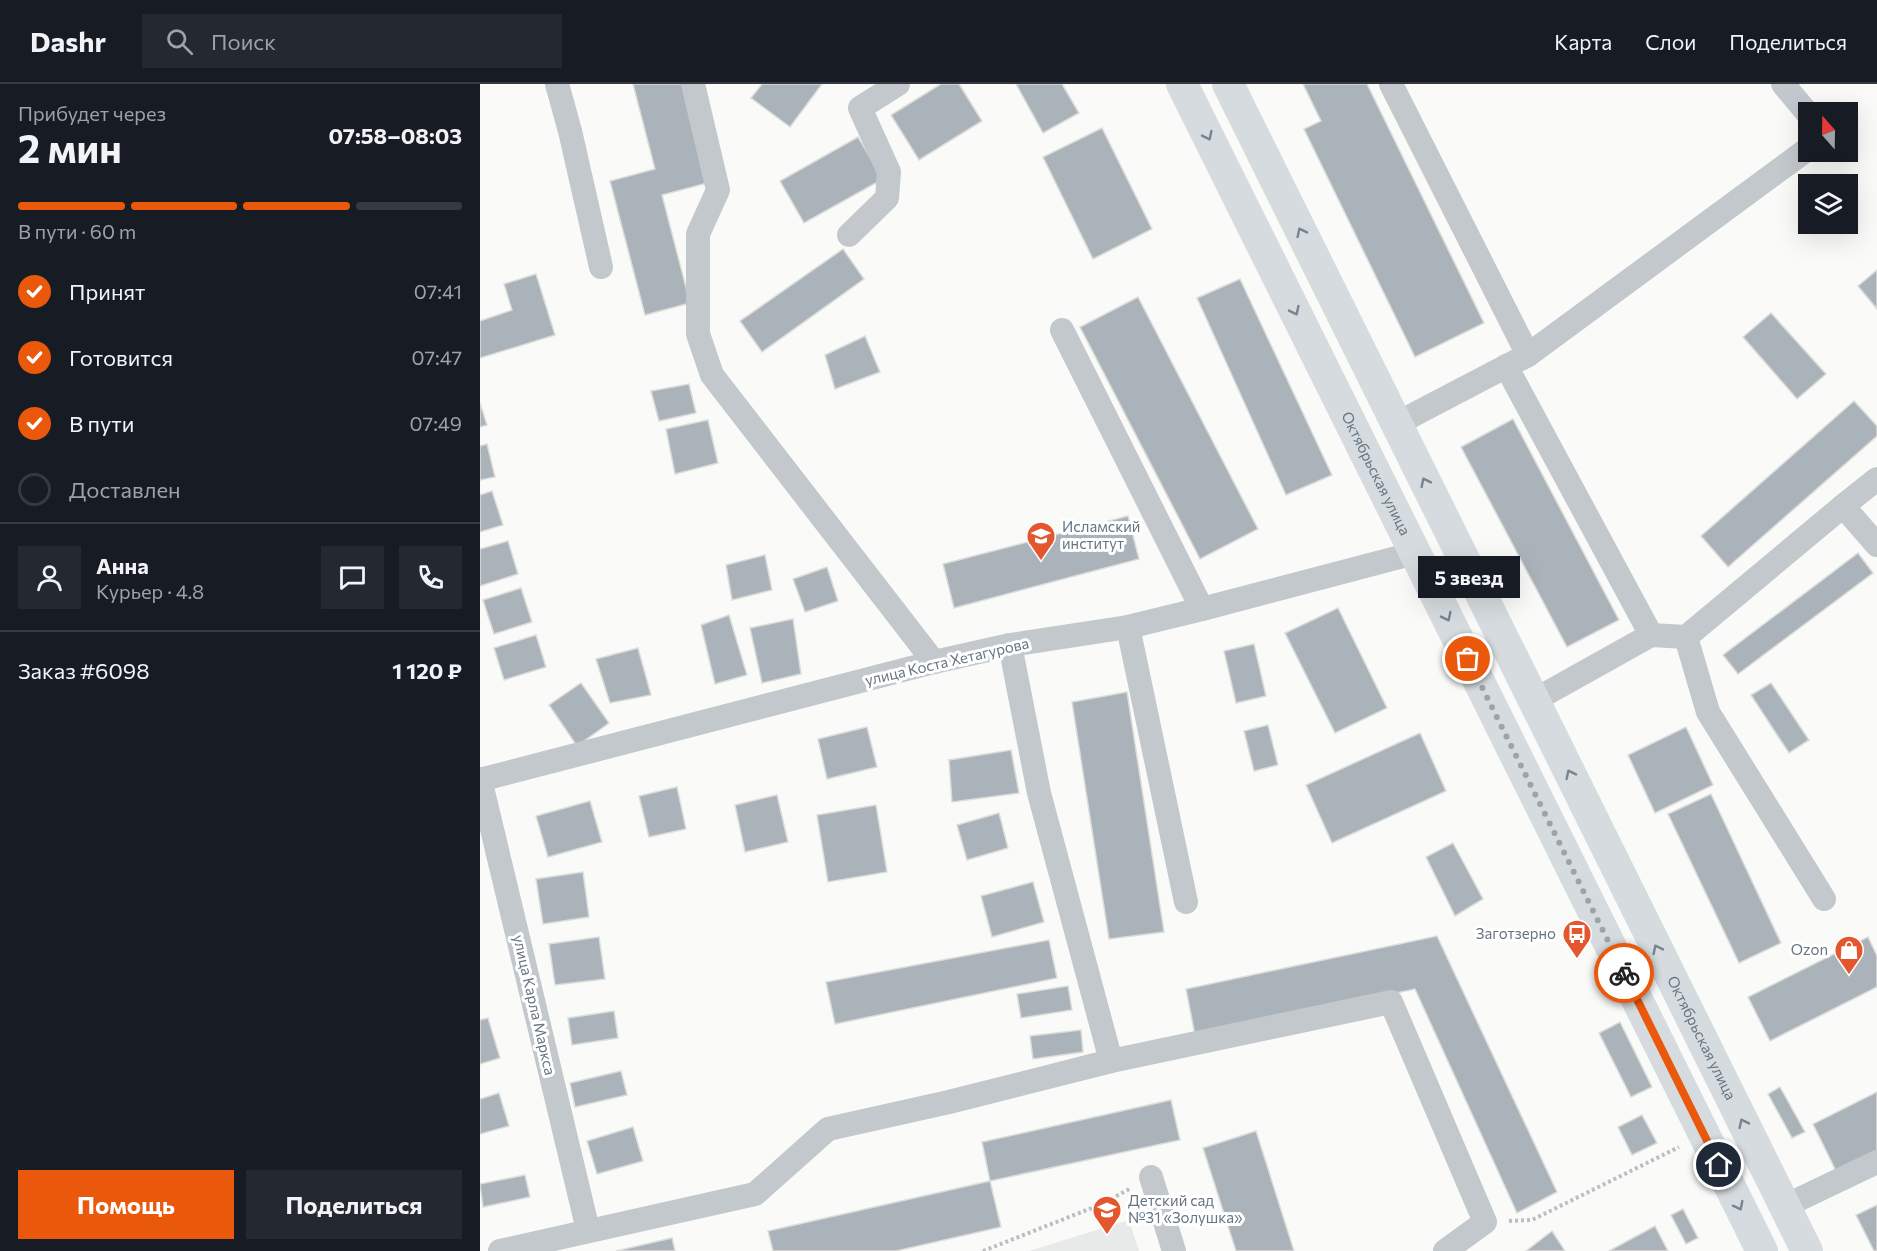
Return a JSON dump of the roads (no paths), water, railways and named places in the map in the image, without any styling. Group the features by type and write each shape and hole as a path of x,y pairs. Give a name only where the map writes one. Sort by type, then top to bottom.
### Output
{"main road":[{"name":"Октябрьская улица","path":"1182,84 1762,1251"},
{"name":"Октябрьская улица","path":"1228,84 1807,1251"}],"street":[{"path":"557,84 601,267"},
{"path":"693,84 718,190 698,234 699,334 711,375 934,662"},
{"path":"849,235 887,198 889,172 860,108 898,84"},
{"path":"1391,84 1528,354"},
{"path":"1783,84 1798,102"},
{"path":"1396,424 1528,354 1798,156"},
{"path":"1062,330 1202,609"},
{"path":"1506,366 1651,635"},
{"path":"1533,701 1651,635 1686,638 1877,479"},
{"path":"1843,506 1877,545"},
{"name":"улица Коста Хетагурова","path":"480,780 934,662 1010,645 1128,627 1415,553"},
{"path":"1128,627 1186,902"},
{"path":"1686,638 1708,712 1824,899"},
{"path":"1010,645 1039,793 1110,1061"},
{"name":"улица Карла Маркса","path":"480,780 588,1230"},
{"path":"500,1251 755,1194 828,1129 949,1102 1110,1061 1391,1002 1485,1222 1445,1251"},
{"path":"1785,1206 1877,1162"},
{"path":"1151,1177 1174,1251"}],"place":[{"name":"Исламский институт","path":"1041,562"},
{"name":"5 звезд","path":"1468,659"},
{"name":"Заготзерно","path":"1577,960"},
{"name":"Ozon","path":"1849,976"},
{"name":"Детский сад №31 «Золушка»","path":"1107,1236"}]}
